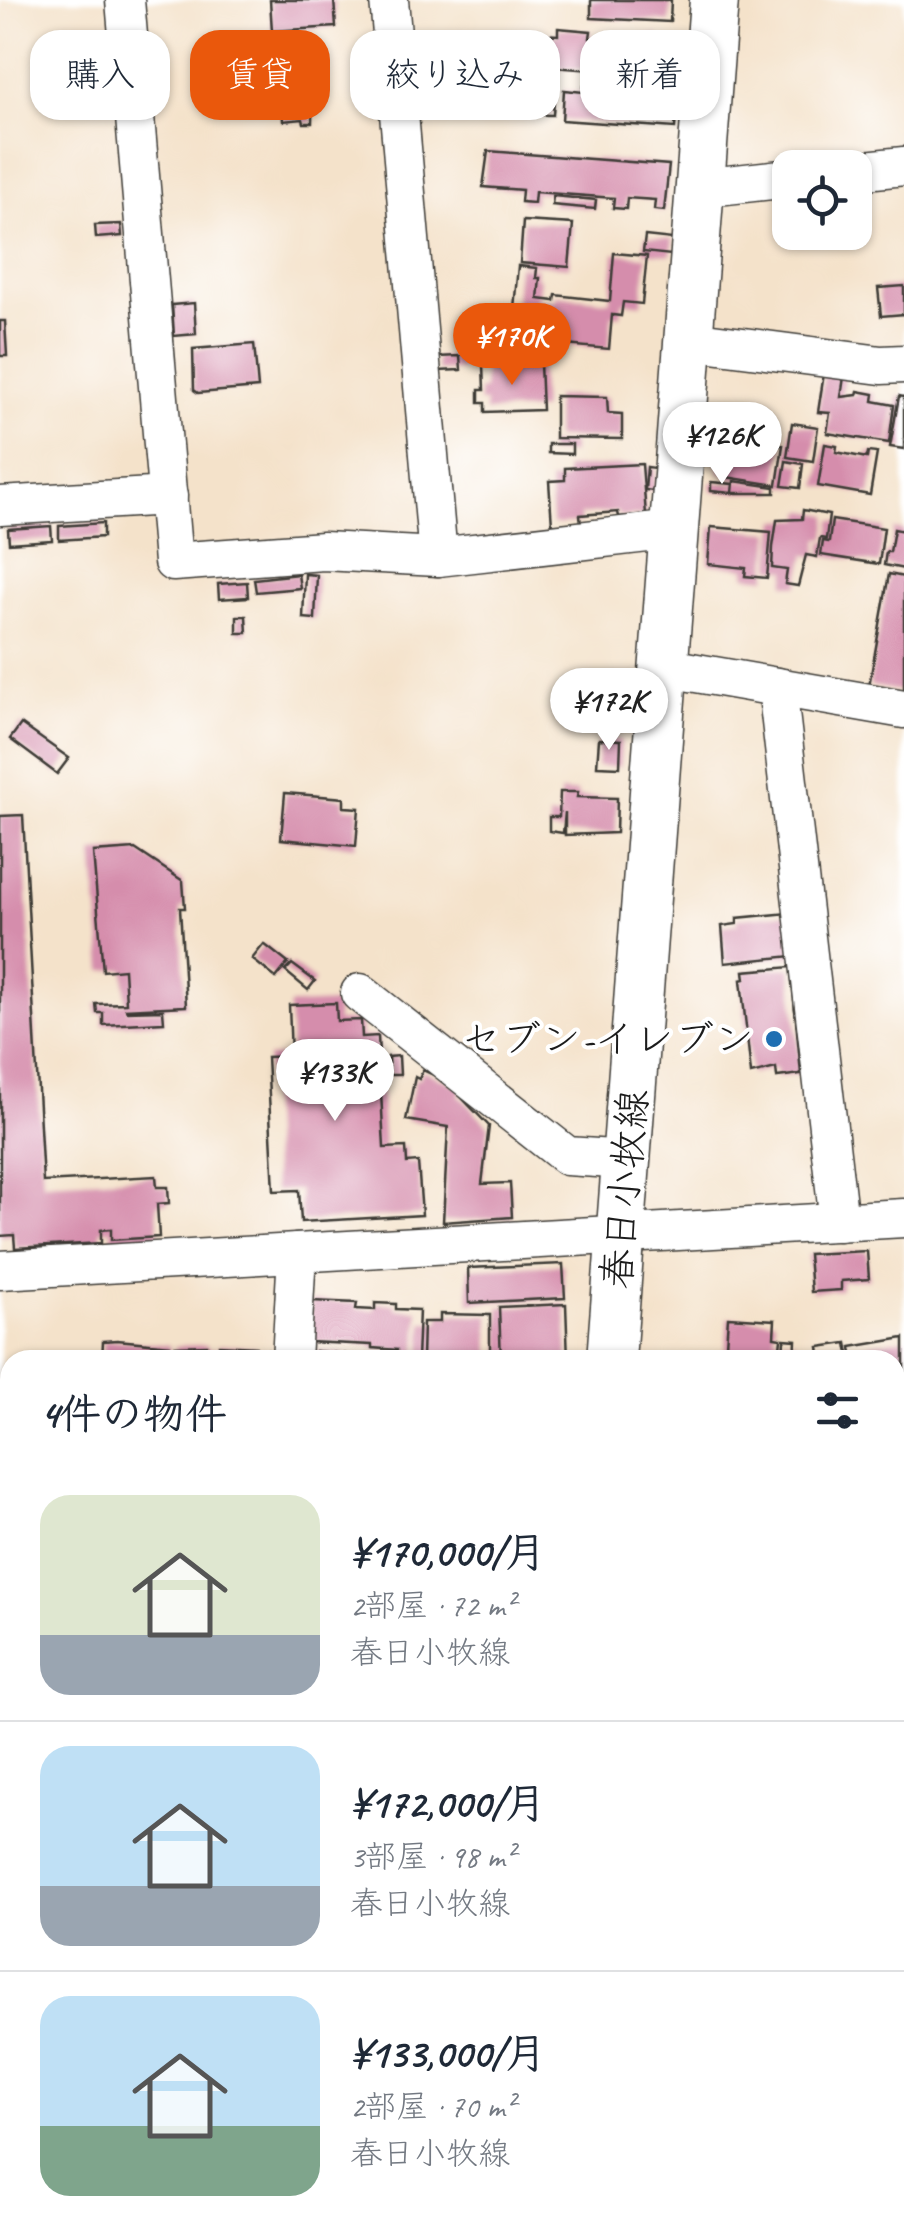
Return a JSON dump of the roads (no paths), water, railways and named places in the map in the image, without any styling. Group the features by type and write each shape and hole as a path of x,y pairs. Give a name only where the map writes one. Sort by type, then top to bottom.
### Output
{"main road":[{"name":"春日小牧線","path":"612,1350 714,0"}],"street":[{"path":"125,0 173,562 324,551 438,557 674,530"},
{"path":"389,0 438,557"},
{"path":"872,169 904,166"},
{"path":"700,188 772,180"},
{"path":"688,340 904,364"},
{"path":"0,506 168,496"},
{"path":"662,667 904,709"},
{"path":"778,687 839,1222"},
{"path":"360,994 567,1156 628,1160"},
{"path":"0,1270 904,1218"},
{"path":"292,1350 297,1253"}],"place":[{"name":"セブン-イレブン","path":"774,1039"}]}
